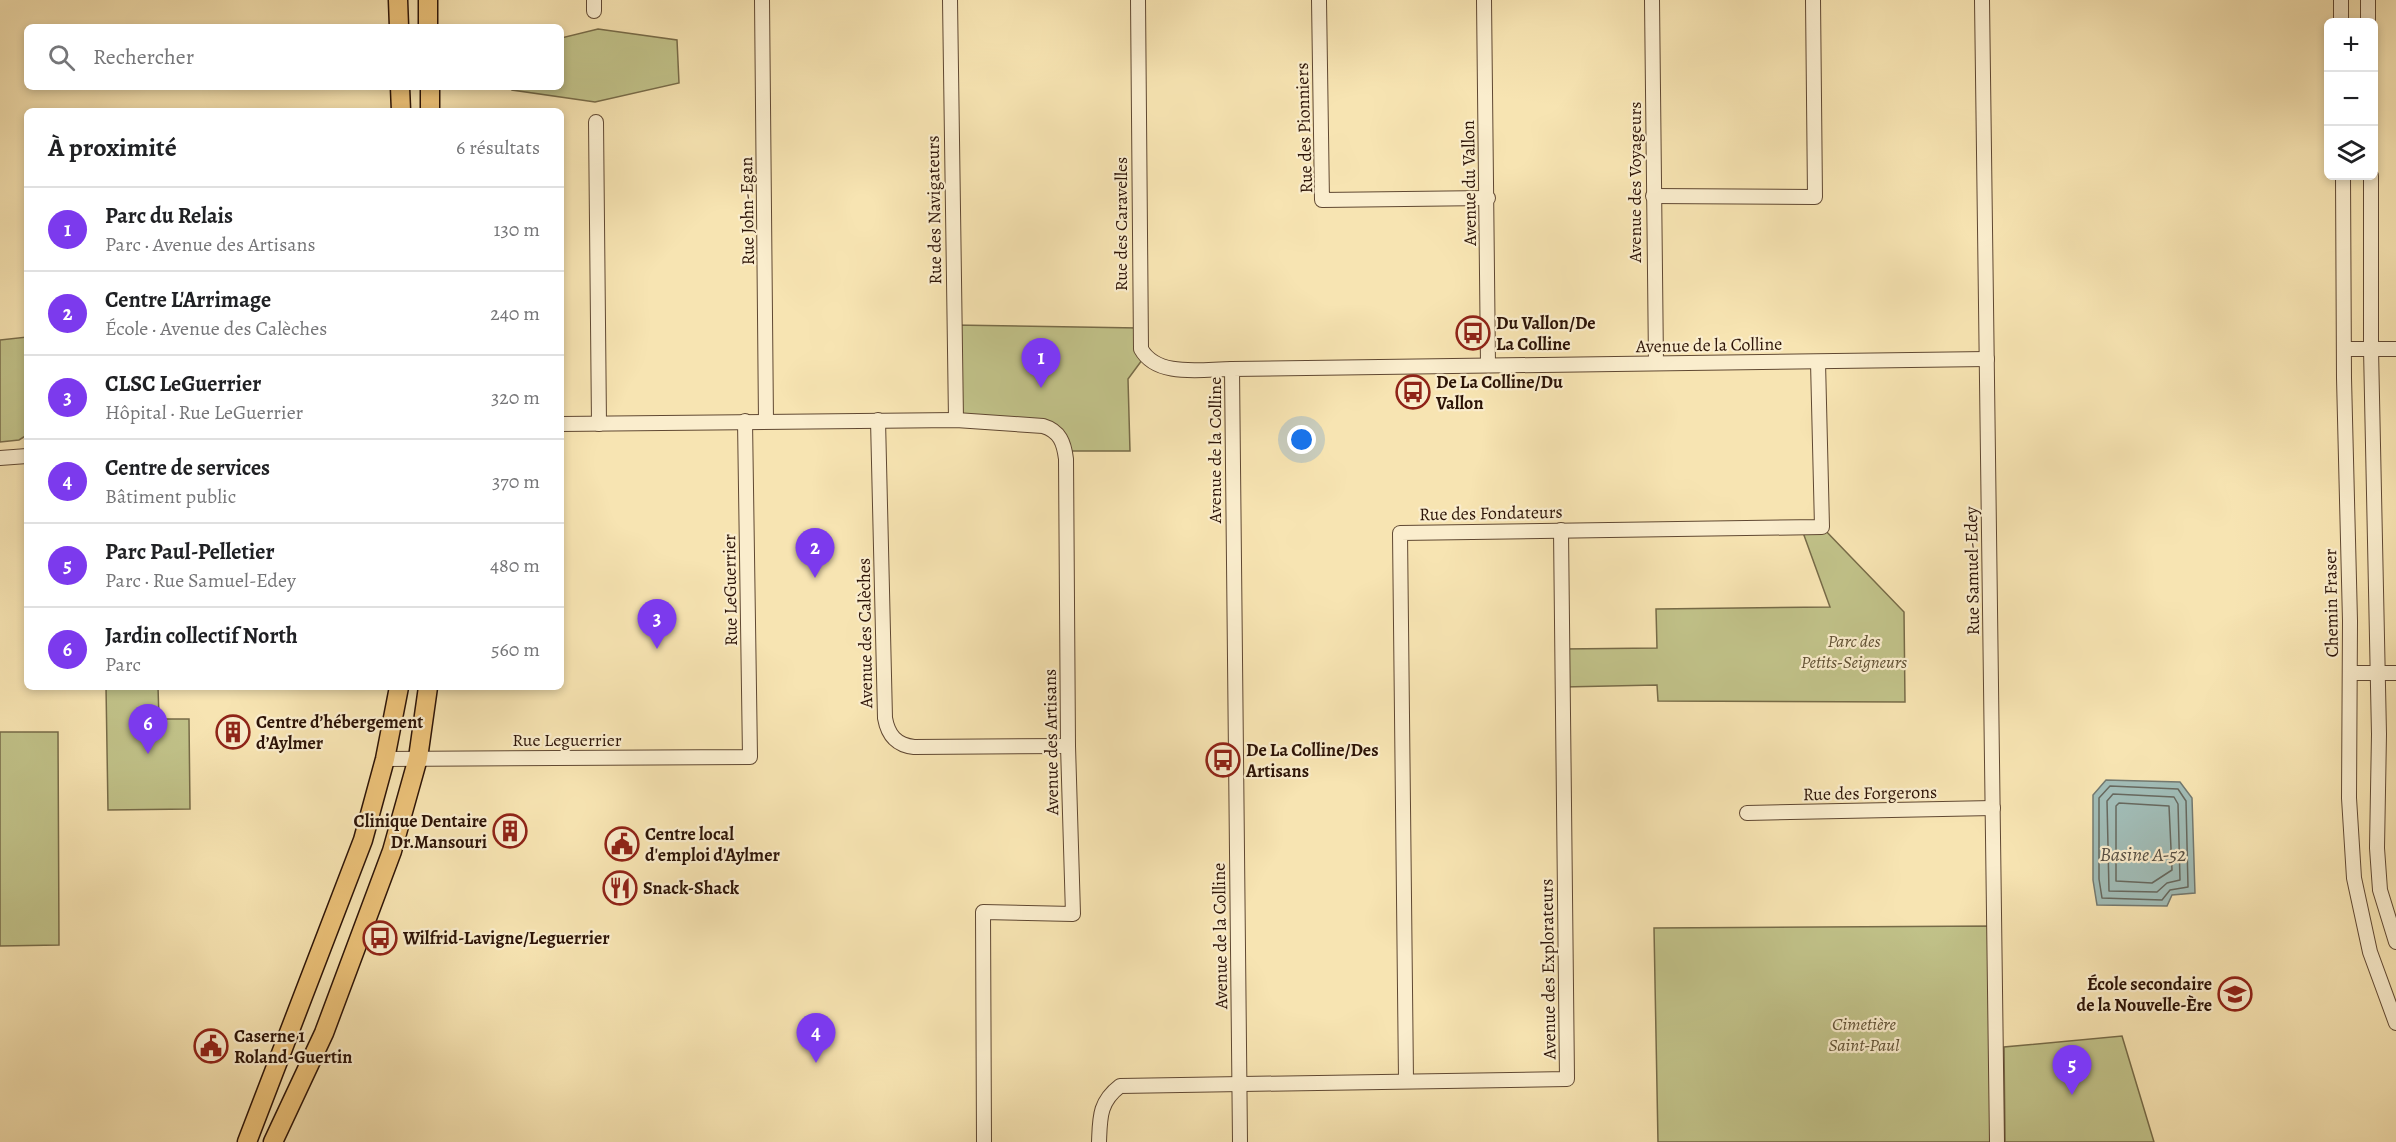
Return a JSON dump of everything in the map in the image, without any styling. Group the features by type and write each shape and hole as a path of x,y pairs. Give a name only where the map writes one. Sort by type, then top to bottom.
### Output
{"main road":[{"path":"399,0 399,24"},
{"path":"428,0 428,24"},
{"path":"400,90 400,108"},
{"path":"430,90 430,108"},
{"path":"247,1142 363,840 385,759 398,690"},
{"path":"273,1142 324,1033 402,820 418,758 428,690"}],"street":[{"name":"Rue John-Egan","path":"762,0 766,421"},
{"name":"Rue des Navigateurs","path":"950,0 956,420"},
{"name":"Rue des Caravelles","path":"1138,0 1141,349 1154,364 1166,369 1232,369"},
{"name":"Rue des Pionniers","path":"1318,0 1322,200 1488,198"},
{"name":"Avenue du Vallon","path":"1484,0 1488,198 1488,365"},
{"name":"Avenue des Voyageurs","path":"1652,0 1656,363"},
{"path":"1653,196 1815,197 1813,0"},
{"name":"Rue Samuel-Edey","path":"1982,0 1997,1142"},
{"path":"2341,0 2341,18"},
{"path":"2368,0 2368,18"},
{"path":"596,122 599,424"},
{"name":"Chemin Fraser","path":"2343,180 2350,673 2349,798 2354,878 2370,952 2396,1023"},
{"path":"2371,180 2371,349 2379,673 2377,848 2380,890 2396,942"},
{"path":"2344,349 2396,349"},
{"name":"Avenue de la Colline","path":"1240,1142 1232,369 1987,359"},
{"name":"Rue des Fondateurs","path":"1406,1080 1400,533 1822,527 1818,362"},
{"path":"564,424 878,420"},
{"name":"Avenue des Artisans","path":"878,420 956,420 1043,426 1052,429 1063,442 1066,459 1068,746 1073,914 983,912 984,1142"},
{"name":"Avenue des Calèches","path":"878,420 885,718 890,734 899,744 914,747 1068,746"},
{"name":"Rue LeGuerrier","path":"745,421 750,757"},
{"path":"0,458 24,456"},
{"name":"Avenue des Explorateurs","path":"1239,1083 1567,1079 1561,530"},
{"path":"2350,673 2396,673"},
{"name":"Rue Leguerrier","path":"385,759 750,757"},
{"name":"Rue des Forgerons","path":"1747,813 1993,808"},
{"path":"1100,1142 1102,1108 1108,1095 1120,1086 1239,1083"}],"green space":[{"path":"598,29 677,40 679,83 595,102 512,90 564,90 564,37"},
{"path":"953,325 1139,328 1145,356 1128,379 1130,451 1065,451 1052,429 956,420"},
{"path":"24,337 24,437 19,440 0,442 0,340"},
{"name":"Parc des Petits-Seigneurs","path":"1801,527 1822,527 1904,612 1905,702 1658,701 1657,685 1563,687 1562,649 1657,648 1656,609 1830,607"},
{"path":"106,690 158,690 159,719 189,719 190,809 108,810"},
{"path":"0,732 58,732 59,945 0,946"},
{"name":"Cimetière Saint-Paul","path":"1994,926 1997,1142 1658,1142 1654,928"},
{"path":"2122,1036 2154,1142 2005,1142 2004,1047"}],"water":[{"name":"Basine A-52","path":"2106,780 2180,782 2192,798 2195,893 2172,895 2167,906 2097,905 2093,880 2093,795"}],"place":[{"name":"Du Vallon/De La Colline","path":"1473,333"},
{"name":"Parc du Relais","path":"1041,388"},
{"name":"De La Colline/Du Vallon","path":"1413,392"},
{"name":"Centre L'Arrimage","path":"815,578"},
{"name":"CLSC LeGuerrier","path":"657,649"},
{"name":"Centre d’hébergement d’Aylmer","path":"233,732"},
{"name":"Jardin collectif North","path":"148,754"},
{"name":"De La Colline/Des Artisans","path":"1223,760"},
{"name":"Clinique Dentaire Dr.Mansouri","path":"510,831"},
{"name":"Centre local d'emploi d'Aylmer","path":"622,844"},
{"name":"Snack-Shack","path":"620,888"},
{"name":"Wilfrid-Lavigne/Leguerrier","path":"380,938"},
{"name":"École secondaire de la Nouvelle-Ère","path":"2235,994"},
{"name":"Caserne 1 Roland-Guertin","path":"211,1046"},
{"name":"Centre de services","path":"816,1063"},
{"name":"Parc Paul-Pelletier","path":"2072,1095"}]}
